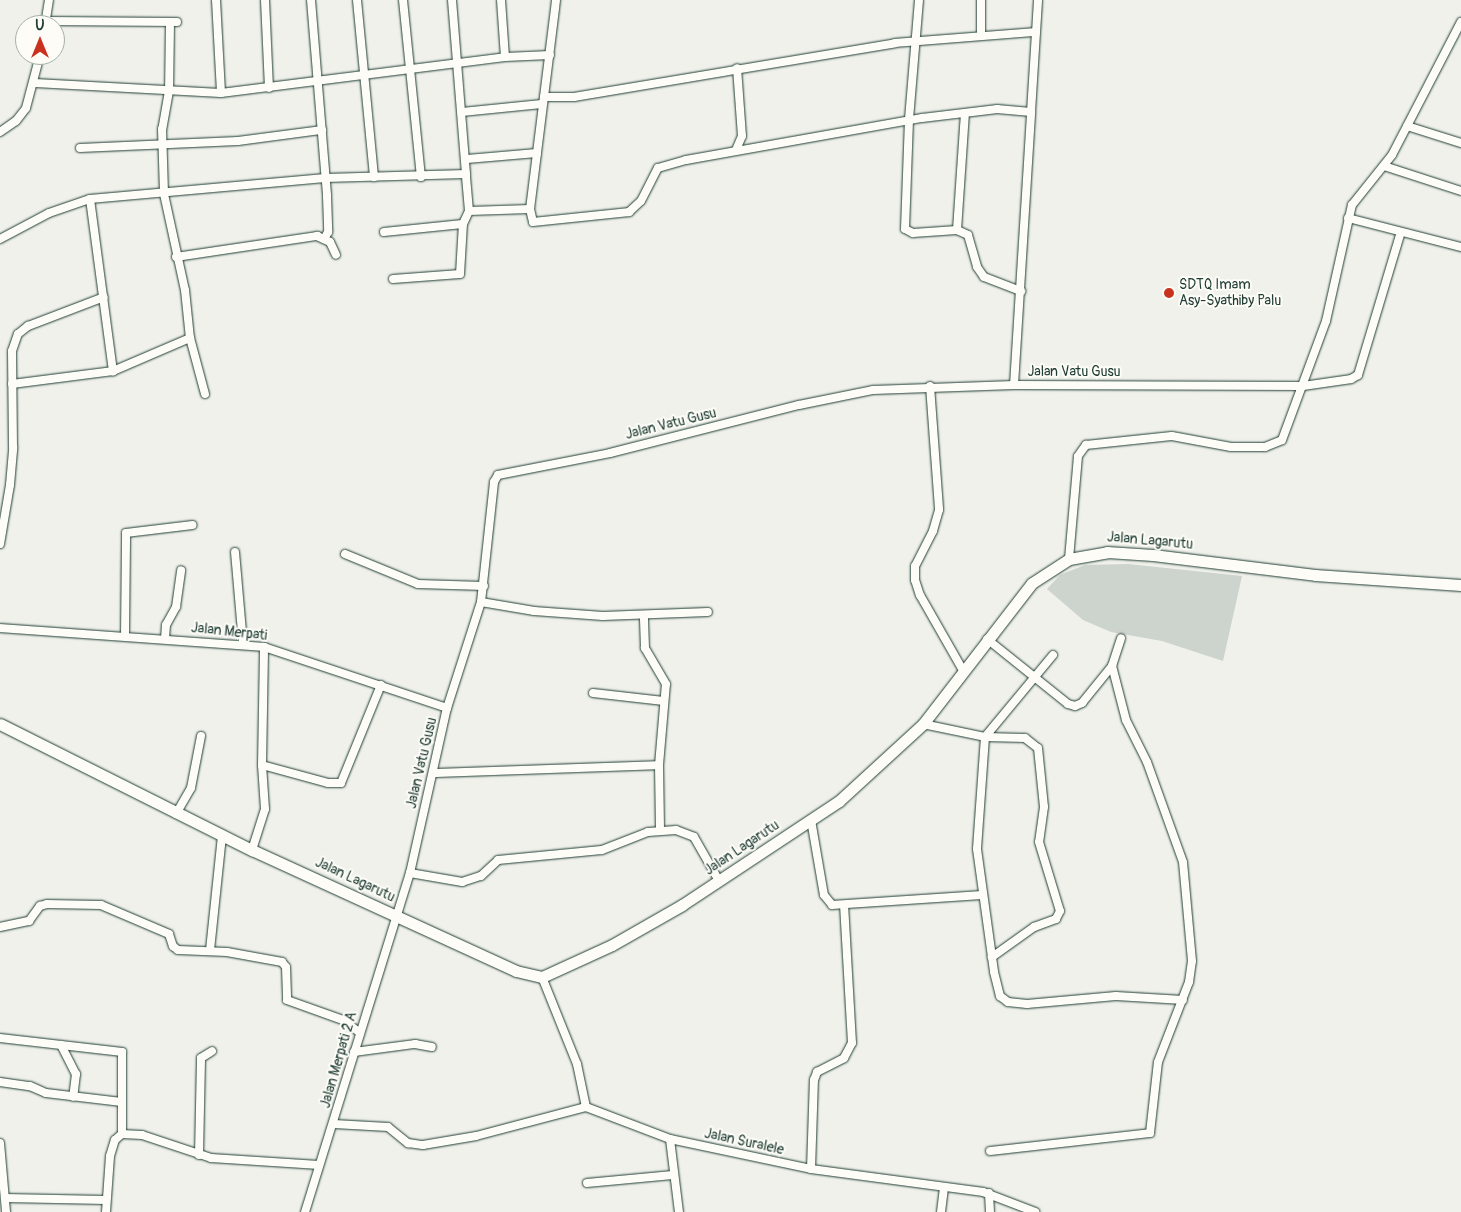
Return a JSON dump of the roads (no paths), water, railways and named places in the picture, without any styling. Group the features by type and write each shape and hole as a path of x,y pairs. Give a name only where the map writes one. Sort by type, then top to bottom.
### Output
{"street":[{"path":"46,15 49,0"},
{"path":"216,0 221,93"},
{"path":"265,0 269,88"},
{"path":"311,0 328,232 324,239"},
{"path":"357,0 374,177"},
{"path":"403,0 421,177"},
{"path":"393,279 460,274 463,224 468,211 467,159 452,0"},
{"path":"500,0 505,57"},
{"path":"556,0 530,209 533,222 629,212 641,201 658,168 736,150 908,120 997,109 1030,112"},
{"path":"919,0 908,120 905,229 914,233 957,230 968,235 977,267 984,277 1021,291"},
{"path":"981,0 981,35"},
{"path":"1014,385 1038,0"},
{"path":"65,23 174,22 169,91 163,111 164,194 176,257 185,290 190,338 205,394"},
{"path":"1069,559 1078,456 1082,447 1101,442 1172,436 1231,447 1270,446 1282,440 1288,431 1326,321 1348,218 1359,193 1384,166 1461,22"},
{"path":"462,112 574,97 737,68 915,40 1036,32"},
{"path":"34,83 221,93 316,83 505,57 550,55"},
{"path":"0,132 24,113 38,65"},
{"path":"736,150 742,136 737,68"},
{"path":"957,230 964,113"},
{"path":"1407,126 1461,143"},
{"path":"80,148 162,146 322,130"},
{"path":"467,159 537,153"},
{"path":"1384,166 1461,190"},
{"path":"0,239 49,213 90,199 164,194 325,178 421,177 466,174"},
{"path":"90,199 113,371"},
{"path":"468,211 530,209"},
{"path":"1348,218 1461,248"},
{"path":"384,232 463,224"},
{"name":"Jalan Vatu Gusu","path":"396,915 410,873 447,708 481,602 494,482 498,475 610,453 850,393 930,386 1303,386 1351,379 1358,375 1401,232"},
{"path":"176,257 317,236 330,242 336,255"},
{"path":"0,544 13,448 12,351 18,334 28,326 104,297"},
{"path":"12,384 113,371 190,338"},
{"path":"930,386 939,510 933,531 915,566 915,580 920,595 964,672"},
{"path":"125,636 126,533 193,524"},
{"path":"235,552 243,644"},
{"name":"Jalan Lagarutu","path":"0,724 176,814 252,850 516,972 542,977 639,930 719,881 811,820 853,789 923,724 1032,583 1069,559 1095,552 1135,553 1315,575 1461,585"},
{"path":"345,554 418,584 484,586"},
{"path":"165,639 166,625 176,607 181,570"},
{"path":"481,602 534,611 644,615 708,612"},
{"path":"644,615 645,648 666,684 659,764 660,830"},
{"name":"Jalan Merpati","path":"0,628 264,647 447,708"},
{"path":"987,639 1068,704 1076,706 1082,703 1112,666 1121,638"},
{"path":"252,850 265,809 262,765 264,647"},
{"path":"1053,655 986,737 977,849 982,894 1000,996 1008,1002 1027,1004 1116,996 1184,1000"},
{"path":"990,1151 1035,1144 1150,1133 1158,1062 1184,1000 1192,961 1183,862 1148,762 1126,720 1112,666"},
{"path":"262,765 328,783 341,783 381,685"},
{"path":"593,693 664,701"},
{"path":"923,724 986,737 1025,738 1038,748 1044,807 1039,842 1060,911 1056,919 1034,927 992,957"},
{"path":"176,814 191,788 201,736"},
{"path":"433,773 659,764"},
{"path":"811,820 824,896 832,905 982,894"},
{"path":"410,873 462,882 481,876 498,860 602,850 660,830 690,833 719,881"},
{"path":"210,950 222,835"},
{"path":"0,927 29,921 40,906 47,904 93,903 125,912 166,932 178,950 210,950 285,963 287,1000 343,1020 360,1033"},
{"path":"811,1169 814,1080 817,1072 844,1058 852,1042 844,905"},
{"name":"Jalan Merpati 2 A","path":"306,1212 396,915"},
{"path":"334,1124 388,1126 408,1143 423,1145 476,1136 586,1107 577,1064 542,977"},
{"path":"0,1038 122,1052 122,1134"},
{"path":"354,1052 415,1044 432,1047"},
{"path":"60,1045 76,1074 73,1097"},
{"path":"199,1155 201,1058 212,1051"},
{"path":"0,1082 73,1097 121,1102"},
{"name":"Jalan Suralele","path":"586,1107 670,1139 811,1169 989,1193 1035,1212"},
{"path":"106,1212 110,1156 115,1140 122,1134 142,1135 199,1155 319,1165"},
{"path":"670,1139 679,1212"},
{"path":"0,1143 1,1179 6,1212"},
{"path":"588,1183 673,1175"},
{"path":"941,1212 944,1187"},
{"path":"989,1193 990,1212"},
{"path":"5,1198 106,1200"}],"place":[{"name":"SDTQ Imam Asy-Syathiby Palu","path":"1169,293"}]}
